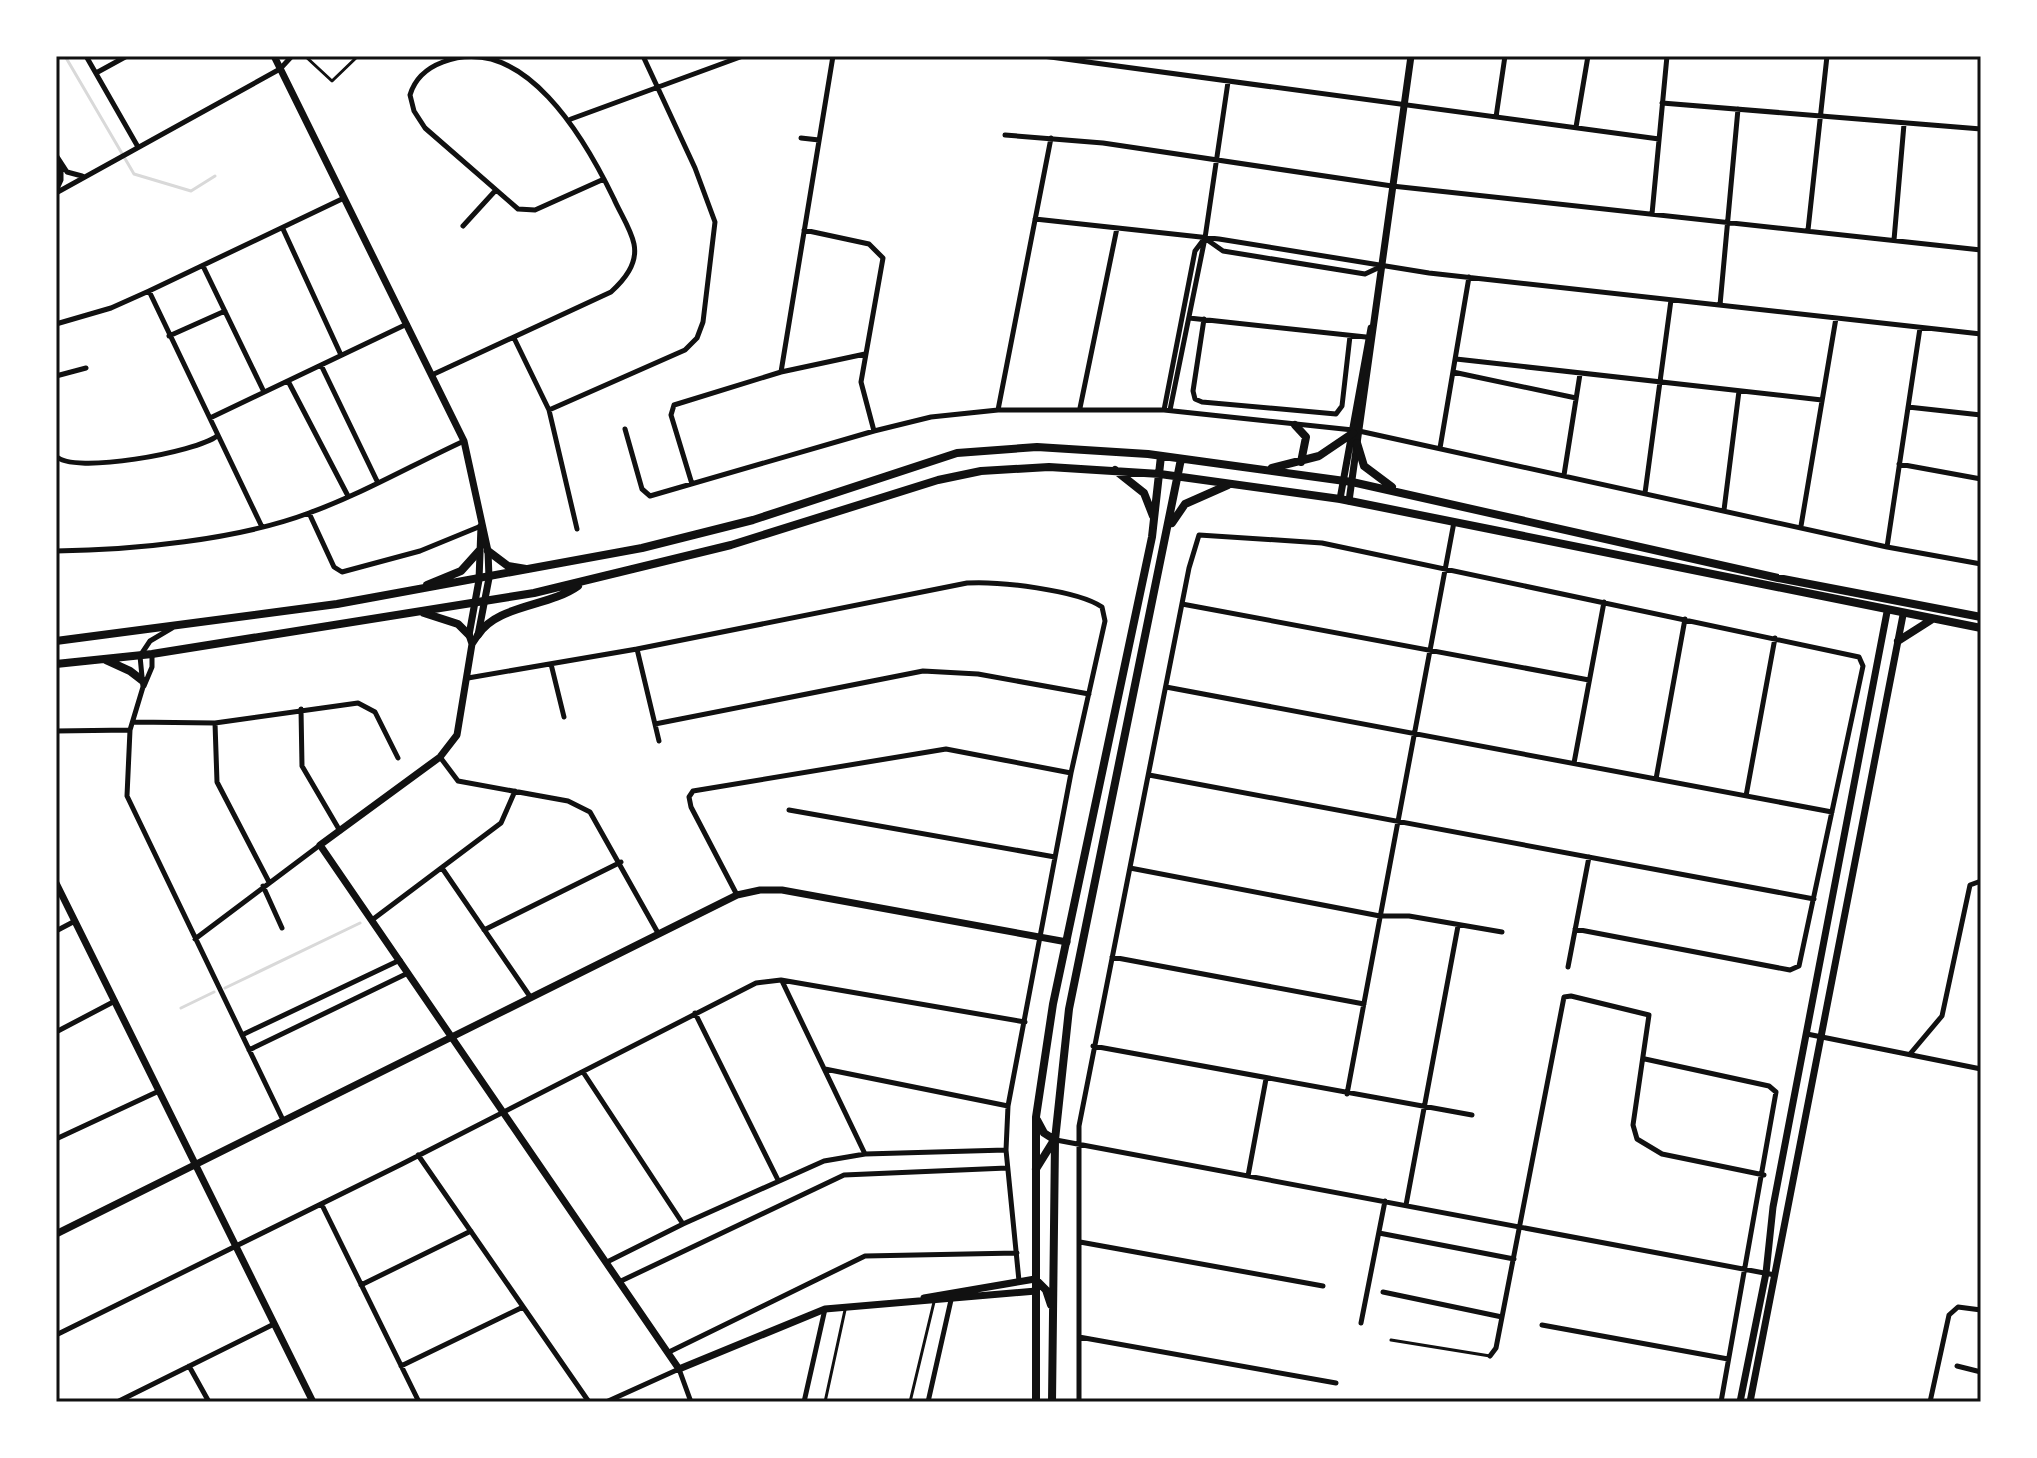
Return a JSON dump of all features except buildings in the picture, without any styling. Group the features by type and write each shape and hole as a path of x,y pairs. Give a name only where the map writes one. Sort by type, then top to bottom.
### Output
{"main road":[{"path":"1295,425 1306,437 1301,462"},
{"path":"1267,469 1301,462 1332,449 1355,431"},
{"path":"1357,443 1367,469 1402,493"},
{"path":"56,641 174,627 484,579 642,548 753,520 957,453 1037,447 1161,456 1348,481 1764,575 1981,617"},
{"path":"1054,1311 1035,1279 1036,1117 1053,1004 1155,521 1161,456"},
{"path":"1052,1402 1055,1140 1069,1009 1181,459"},
{"path":"56,664 140,656 582,583 717,549 894,493 981,471 1049,467 1179,476 1344,500 1887,612 1981,628"},
{"path":"1114,470 1144,493 1155,521"},
{"path":"1167,530 1185,504 1233,484"},
{"path":"420,589 461,571 484,551 508,566 530,570"},
{"path":"418,612 447,619 473,638 490,620 563,596 582,583"},
{"path":"1889,598 1898,605 1903,615"},
{"path":"1887,612 1909,602"},
{"path":"1898,641 1918,626 1935,619"},
{"path":"103,659 130,671 143,684"},
{"path":"1036,1117 1044,1133 1055,1140"},
{"path":"1034,1173 1042,1154 1055,1140"},
{"path":"1036,1402 1040,1288 1053,1264"}],"street":[{"path":"86,56 136,148"},
{"path":"96,73 127,56"},
{"path":"195,939 440,757 457,735 484,579 481,526 464,441 434,374 274,56"},
{"path":"56,192 280,69 292,56"},
{"path":"549,410 685,350 701,331 715,222 643,56"},
{"path":"571,119 743,56"},
{"path":"781,372 833,56"},
{"path":"1043,56 1659,139"},
{"path":"1344,500 1357,443 1355,431 1373,338 1372,326 1411,56"},
{"path":"1496,117 1505,56"},
{"path":"1576,127 1588,56"},
{"path":"1652,214 1667,56"},
{"path":"1808,230 1827,56"},
{"path":"434,374 611,292 630,271 634,245 604,179 571,119 525,77 496,58 470,57 438,64 420,76 410,95 414,111 425,128 518,209 529,212 604,179"},
{"path":"1167,410 1205,238 1228,82"},
{"path":"1662,103 1981,129"},
{"path":"1720,305 1738,109"},
{"path":"1894,240 1904,124"},
{"path":"1005,135 1217,159 1392,186 1981,248"},
{"path":"801,138 819,140"},
{"path":"998,410 1051,138"},
{"path":"56,155 73,175 87,175"},
{"path":"56,192 61,180 61,164"},
{"path":"463,226 495,191"},
{"path":"56,324 111,308 346,197"},
{"path":"1035,219 1205,238 1380,267 1981,334"},
{"path":"1080,408 1117,228"},
{"path":"283,229 341,355"},
{"path":"804,230 869,244 883,258 861,387 874,431"},
{"path":"1205,238 1223,251 1365,274 1380,267"},
{"path":"1167,410 1195,251 1205,238"},
{"path":"203,266 264,392"},
{"path":"1440,448 1469,277"},
{"path":"149,291 262,527"},
{"path":"1645,493 1671,300"},
{"path":"169,336 225,311"},
{"path":"1189,318 1366,337"},
{"path":"1801,527 1836,318"},
{"path":"1204,319 1193,391 1195,399 1202,402 1336,414 1342,406 1350,336"},
{"path":"210,418 408,324"},
{"path":"1348,481 1366,337 1372,326"},
{"path":"1887,547 1920,328"},
{"path":"514,338 549,410 577,529"},
{"path":"692,484 671,415 672,408 781,372 865,354"},
{"path":"1456,359 1822,400"},
{"path":"321,365 377,481"},
{"path":"56,376 86,368"},
{"path":"1453,372 1576,398"},
{"path":"1564,475 1580,373"},
{"path":"288,381 348,496"},
{"path":"1724,510 1739,391"},
{"path":"1908,407 1981,415"},
{"path":"625,429 646,495 931,417 998,410 1167,410 1355,431 1887,547 1981,564"},
{"path":"56,456 68,463 86,463 187,451 206,445 217,436"},
{"path":"56,551 154,544 262,527 309,513 464,441"},
{"path":"1899,464 1981,479"},
{"path":"309,513 334,567 342,572 420,551 481,526"},
{"path":"1347,1094 1454,522"},
{"path":"1079,1402 1079,1144 1093,1046 1194,544 1202,534 1322,543 1859,657 1863,666 1801,962 1790,970 1575,929"},
{"path":"468,678 637,649 967,583 1001,582 1090,601 1102,607 1105,621 1071,773 1008,1106 1007,1168 1019,1281"},
{"path":"1574,763 1604,602"},
{"path":"1182,604 1589,680"},
{"path":"1740,1402 1771,1274 1773,1207 1887,612"},
{"path":"1750,1402 1771,1274 1871,789 1903,615"},
{"path":"1656,779 1685,619"},
{"path":"143,684 140,656 150,641 174,627"},
{"path":"1746,796 1775,638"},
{"path":"637,649 659,741"},
{"path":"152,654 152,667 143,684 130,730 127,796 283,1120"},
{"path":"551,664 564,717"},
{"path":"655,724 923,671 978,674 1089,694"},
{"path":"1166,687 1832,812"},
{"path":"133,722 215,723 358,703 375,712 398,758"},
{"path":"301,709 302,766 340,831"},
{"path":"215,723 217,782 266,884 282,928"},
{"path":"56,731 130,730"},
{"path":"737,895 691,807 689,797 693,791 937,750 956,750 1071,773"},
{"path":"440,757 458,781 579,804 599,823 658,933"},
{"path":"1149,775 1814,899"},
{"path":"372,920 501,823 515,791"},
{"path":"789,810 1055,857"},
{"path":"320,845 669,1352 691,1402"},
{"path":"1568,967 1589,857"},
{"path":"484,930 621,862"},
{"path":"442,868 531,999"},
{"path":"1130,868 1380,916 1409,916 1502,932"},
{"path":"1910,1054 1942,1016 1963,904 1972,883 1981,881"},
{"path":"56,883 313,1402"},
{"path":"56,1234 283,1120 454,1039 737,895 760,890 782,890 1067,942"},
{"path":"56,931 75,921"},
{"path":"1406,1205 1458,926"},
{"path":"1112,957 1364,1004"},
{"path":"242,1035 400,960"},
{"path":"249,1050 409,973"},
{"path":"56,1335 322,1205 756,983 781,980 1025,1022"},
{"path":"781,980 865,1154"},
{"path":"1490,1356 1496,1348 1521,1227 1561,1000 1571,996 1643,1011 1649,1015 1633,1125 1641,1144 1662,1154 1764,1175"},
{"path":"56,1032 116,1001"},
{"path":"695,1013 778,1180"},
{"path":"1807,1034 1981,1069"},
{"path":"1093,1046 1472,1115"},
{"path":"1645,1059 1769,1086 1776,1092 1764,1175 1721,1402"},
{"path":"825,1069 1008,1106"},
{"path":"583,1072 683,1224"},
{"path":"1248,1176 1266,1079"},
{"path":"56,1139 160,1090"},
{"path":"1055,1140 1771,1274"},
{"path":"607,1262 824,1161 865,1154 1006,1150"},
{"path":"418,1155 589,1402"},
{"path":"621,1281 844,1175 1007,1168"},
{"path":"1361,1323 1385,1201"},
{"path":"322,1205 419,1402"},
{"path":"361,1285 471,1231"},
{"path":"1379,1233 1514,1259"},
{"path":"1080,1242 1323,1286"},
{"path":"669,1352 865,1256 1017,1253"},
{"path":"606,1402 825,1309 918,1300 1035,1279"},
{"path":"918,1300 934,1302 1040,1288"},
{"path":"1383,1292 1502,1317"},
{"path":"928,1402 951,1300"},
{"path":"401,1366 523,1307"},
{"path":"804,1402 825,1309"},
{"path":"1930,1402 1953,1310 1981,1310"},
{"path":"117,1402 274,1324"},
{"path":"1542,1325 1728,1359"},
{"path":"1079,1337 1336,1383"},
{"path":"189,1366 209,1402"},
{"path":"1957,1366 1981,1372"}],"lane":[{"path":"305,56 332,81 358,56"},
{"path":"910,1402 934,1302"},
{"path":"825,1402 846,1307"},
{"path":"1391,1340 1490,1356"}],"waterway":[{"path":"65,56 134,174 191,191 215,176"},
{"path":"225,988 360,923"},
{"path":"181,1008 214,992"}]}
